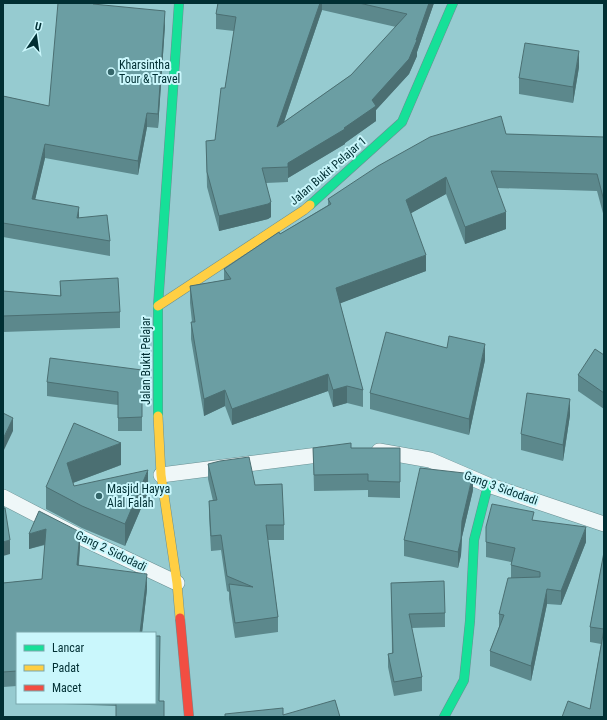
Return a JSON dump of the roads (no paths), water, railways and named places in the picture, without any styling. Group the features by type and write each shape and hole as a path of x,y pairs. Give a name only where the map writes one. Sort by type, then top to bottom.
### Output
{"street":[{"name":"Jalan Bukit Pelajar","path":"180,3 158,306 158,416 161,474 177,583 189,717"},
{"name":"Jalan Bukit Pelajar 1","path":"158,306 304,210 402,122 454,3"},
{"path":"444,717 464,680 470,621 474,540 488,485"}],"lane":[{"name":"Gang 3 Sidodadi","path":"366,448 430,460 488,485 604,524"},
{"path":"161,474 350,450"},
{"name":"Gang 2 Sidodadi","path":"3,497 82,538 177,583"}],"place":[{"name":"Kharsintha Tour & Travel","path":"111,72"},
{"name":"Masjid Hayya Alal Falah","path":"99,496"}]}
